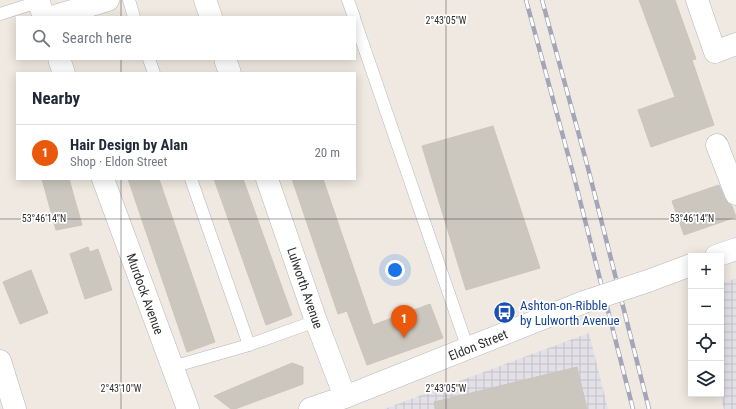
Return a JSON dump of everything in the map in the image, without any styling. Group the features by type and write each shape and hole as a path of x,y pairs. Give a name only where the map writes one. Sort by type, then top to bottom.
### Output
{"street":[{"path":"43,9 108,0"},
{"path":"205,0 211,16"},
{"path":"697,0 715,52 736,44"},
{"path":"59,60 64,72"},
{"path":"225,60 230,72"},
{"path":"717,145 736,194"},
{"name":"Murdock Avenue","path":"103,180 188,409"},
{"name":"Lulworth Avenue","path":"267,180 316,321 345,397"},
{"path":"724,253 736,249"},
{"name":"Eldon Street","path":"310,409 345,397 468,349 584,302 688,266"},
{"path":"0,361 15,409"}],"lane":[{"path":"128,0 134,16"},
{"path":"348,0 354,16"},
{"path":"0,14 43,9"},
{"path":"356,24 468,349"},
{"path":"149,60 154,72"},
{"path":"191,180 249,345"},
{"path":"172,367 249,345 316,321"}],"shaded area":[{"path":"736,278 736,409 724,409 721,397 724,397 724,283"},
{"path":"589,333 608,409 384,409"}],"building":[{"path":"639,0 675,0 696,59 692,60 714,125 651,147 638,110 675,97"},
{"path":"493,126 540,268 466,290 422,146"},
{"path":"42,180 69,180 82,225 56,230"},
{"path":"128,180 159,180 215,342 187,352"},
{"path":"214,180 243,180 292,315 266,325"},
{"path":"292,180 323,180 373,325 430,304 443,338 367,365 347,311 338,314"},
{"path":"719,185 725,199 732,206 736,217 684,235 672,201"},
{"path":"88,247 90,252 98,249 112,290 85,299 70,254"},
{"path":"31,270 48,313 20,324 3,282"},
{"path":"292,363 303,367 303,384 235,409 231,409 214,396"},
{"path":"577,367 587,409 435,409 434,402"}],"railway":[{"path":"526,0 573,173 633,409"},
{"path":"542,0 588,168 649,409"}],"place":[{"name":"Ashton-on-Ribble by Lulworth Avenue","path":"504,312"},
{"name":"Hair Design by Alan","path":"404,338"}]}
